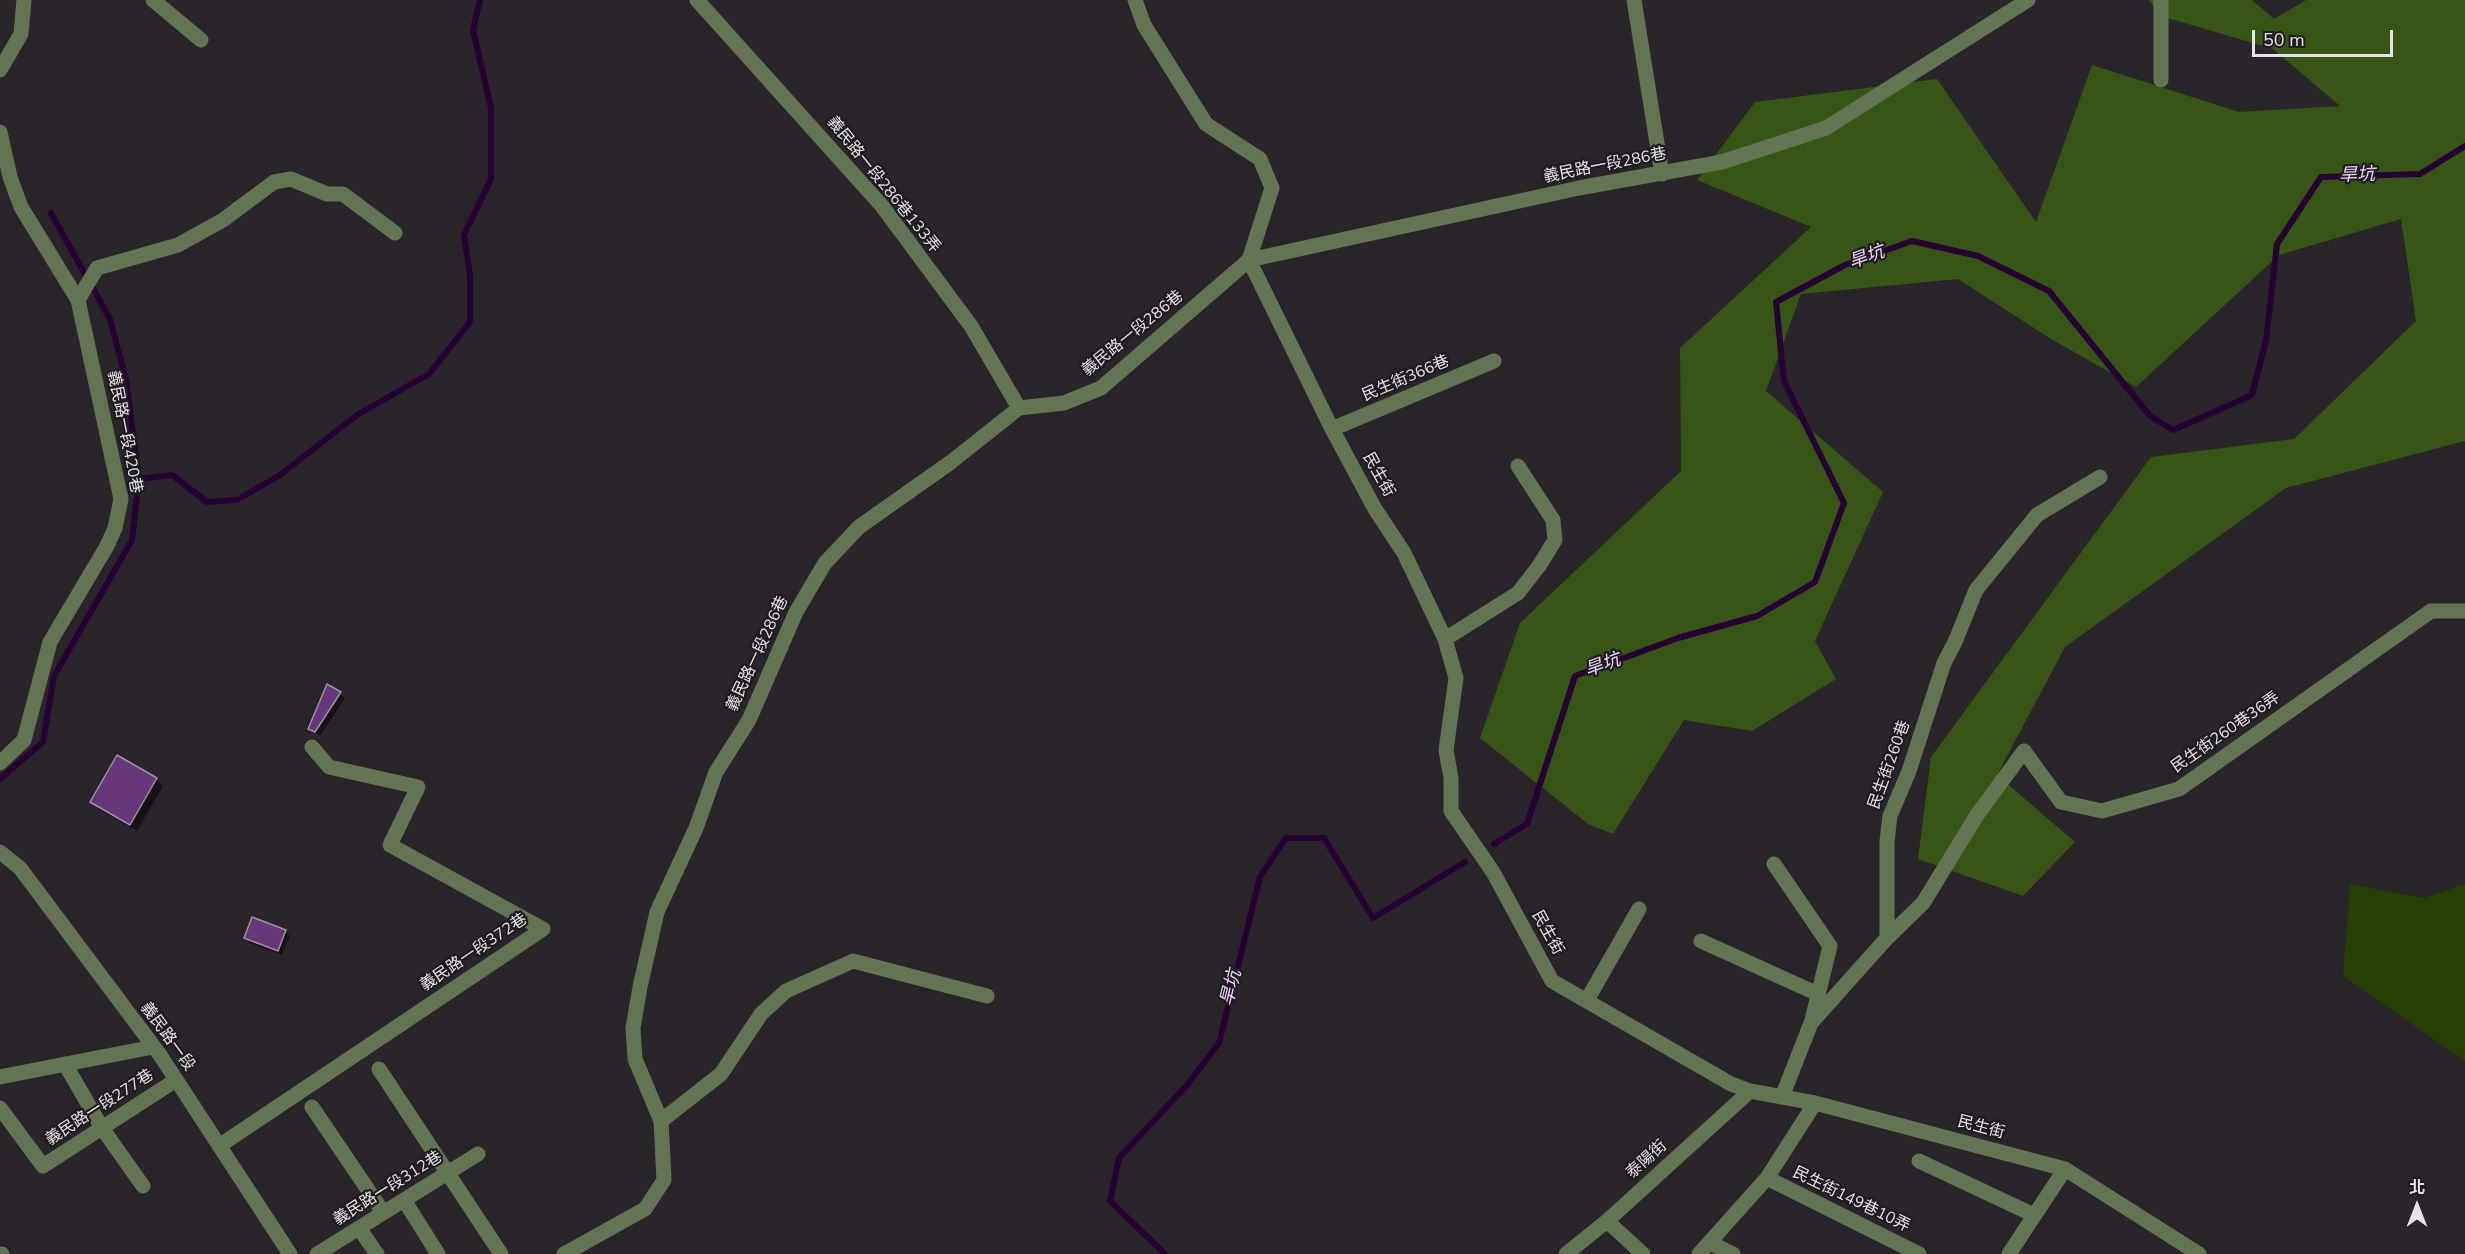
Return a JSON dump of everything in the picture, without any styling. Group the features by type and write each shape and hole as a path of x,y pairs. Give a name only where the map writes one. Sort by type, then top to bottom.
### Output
{"street":[{"path":"0,70 21,33 24,0"},
{"path":"153,0 201,40"},
{"name":"義民路一段286巷133弄","path":"697,0 882,206 971,326 1019,408"},
{"path":"1135,0 1144,25 1206,124 1260,159 1272,188 1249,260"},
{"path":"1634,0 1662,174"},
{"name":"義民路一段286巷","path":"564,1254 645,1209 664,1180 661,1121 635,1059 633,1028 657,912 696,828 716,772 749,720 796,612 825,563 859,527 951,462 1019,408 1064,403 1101,388 1249,260 1579,188 1722,162 1827,128 2028,0"},
{"path":"2161,0 2161,80"},
{"name":"義民路一段420巷","path":"0,132 10,177 21,207 78,300 121,499 115,528 107,546 50,642 24,740 0,763"},
{"path":"78,300 97,268 178,245 223,219 274,182 291,179 327,194 343,194 395,233"},
{"name":"民生街","path":"1249,260 1332,429 1375,509 1404,553 1445,639 1456,678 1446,750 1451,811 1493,872 1552,981 1731,1084 1750,1091 1815,1103 2065,1168 2199,1254"},
{"name":"民生街366巷","path":"1332,429 1494,361"},
{"path":"1445,639 1518,593 1539,567 1555,540 1553,520 1518,466"},
{"name":"民生街260巷","path":"1887,939 1887,841 1890,816 1909,771 1944,663 1976,590 2037,515 2100,477"},
{"name":"民生街260巷36弄","path":"1887,939 1923,903 1977,815 2024,751 2061,802 2102,811 2179,789 2431,611 2465,611"},
{"name":"義民路一段372巷","path":"219,1146 543,929 390,845 418,787 329,767 312,747"},
{"name":"義民路一段","path":"0,852 20,868 177,1080 290,1254"},
{"path":"1774,864 1830,946 1811,1023 1782,1097"},
{"path":"1587,1000 1639,909"},
{"path":"1811,1023 1887,939"},
{"path":"1701,941 1818,994"},
{"path":"661,1121 720,1074 761,1014 786,991 853,961 987,996"},
{"path":"0,1077 153,1047"},
{"path":"65,1064 102,1128 143,1186"},
{"path":"379,1070 501,1254"},
{"name":"義民路一段277巷","path":"0,1108 43,1166 177,1080"},
{"name":"泰陽街","path":"1566,1254 1607,1221 1750,1091"},
{"path":"1699,1254 1767,1178 1815,1103"},
{"path":"312,1107 383,1212"},
{"name":"義民路一段312巷","path":"317,1254 478,1154"},
{"path":"1919,1161 2034,1215"},
{"path":"2009,1254 2065,1168"},
{"name":"民生街149巷10弄","path":"1767,1178 1920,1254"},
{"path":"404,1200 438,1254"},
{"path":"1607,1221 1643,1254"},
{"path":"359,1228 377,1254"},
{"path":"1710,1243 1733,1254"}],"green space":[{"path":"2149,0 2252,0 2274,19 2306,0 2465,0 2465,441 2286,488 2065,647 1997,775 2075,842 2023,896 1918,859 1931,757 2151,457 2294,439 2416,321 2401,219 2279,255 2136,387 2051,339 1958,279 1801,294 1766,391 1883,492 1815,641 1836,679 1752,731 1684,720 1613,834 1588,824 1480,738 1520,623 1681,471 1680,348 1811,227 1697,180 1755,102 1937,79 2036,222 2092,65 2239,112 2340,106 2273,49 2161,16"},
{"path":"2350,884 2424,898 2465,884 2465,1061 2343,976"}],"building":[{"path":"327,684 341,692 315,732 308,729"},
{"path":"117,755 157,778 130,825 90,802"},
{"path":"252,917 286,930 278,951 244,938"}],"waterway":[{"path":"0,779 43,742 54,676 132,540 139,479 172,475 207,502 237,500 280,475 357,415 429,374 470,322 470,275 464,235 491,179 491,108 473,30 480,0"},
{"name":"旱坑","path":"1494,844 1527,824 1575,676 1678,638 1757,616 1815,582 1844,503 1784,381 1776,302 1845,265 1912,241 1978,256 2049,291 2150,416 2173,430 2252,395 2266,340 2277,244 2321,177 2420,174 2465,146"},
{"path":"51,213 110,319 126,380 139,479"},
{"name":"旱坑","path":"1165,1254 1110,1201 1119,1158 1187,1085 1219,1043 1260,877 1286,838 1324,838 1373,918 1465,862"}]}
